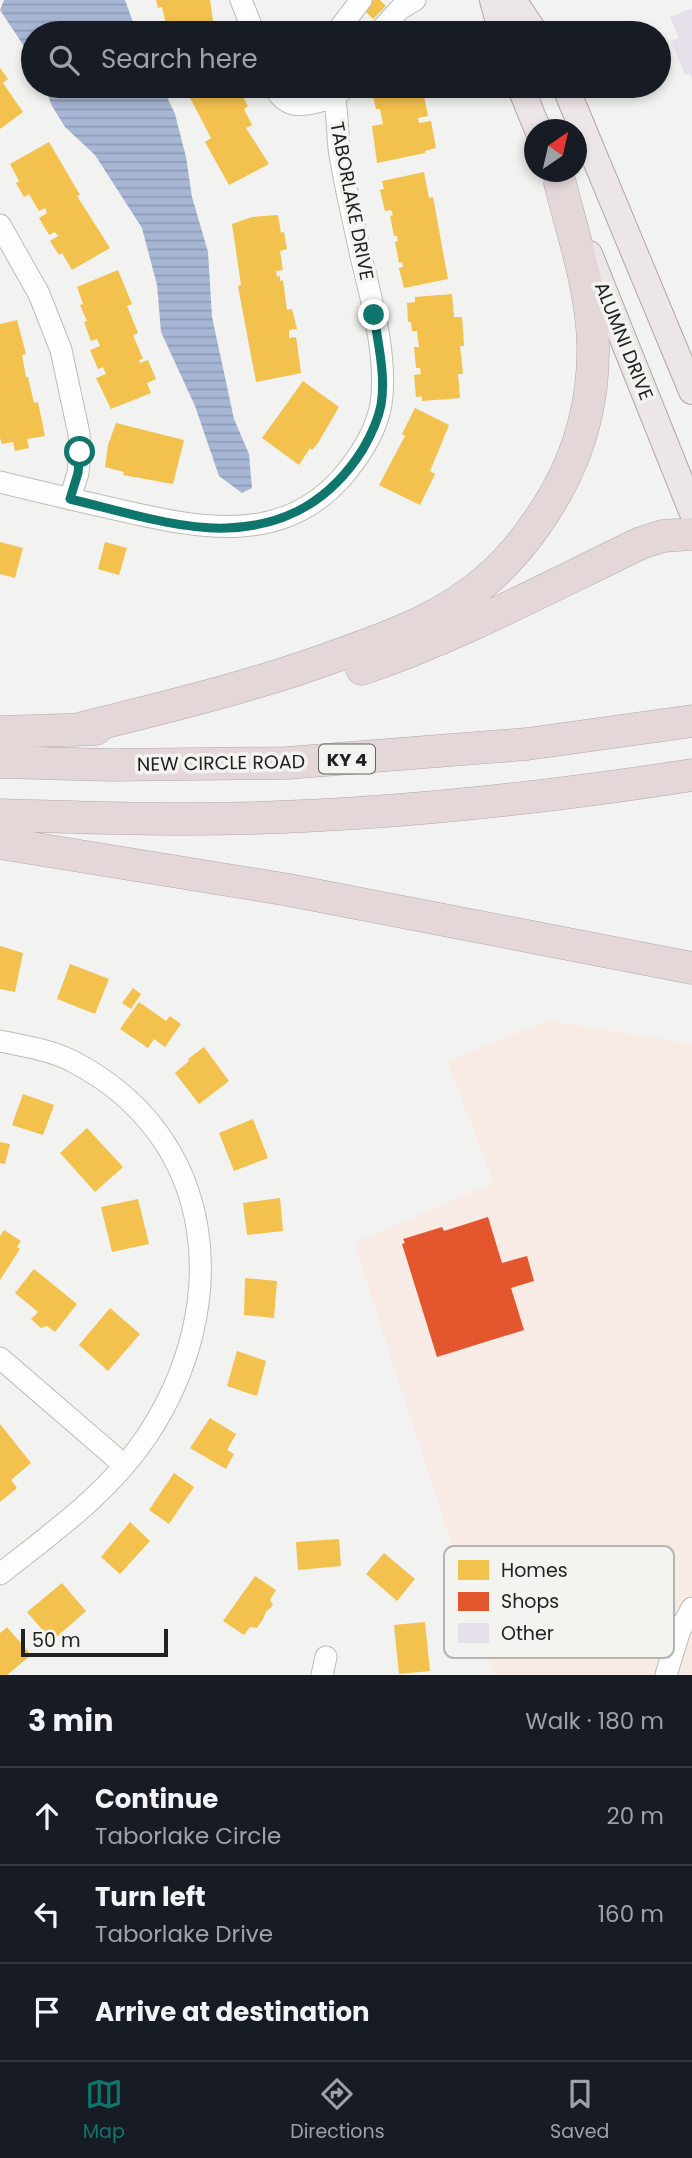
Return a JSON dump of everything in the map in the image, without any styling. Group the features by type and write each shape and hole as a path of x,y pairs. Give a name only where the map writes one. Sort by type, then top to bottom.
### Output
{"highway":[{"path":"75,730 247,687 386,638 435,615 464,597 488,579 512,555 537,524 569,469 582,431 591,383 593,343 589,308 559,182"},
{"path":"0,732 103,729 178,717 348,674 413,652 478,623 641,543 663,536 692,534"},
{"name":"NEW CIRCLE ROAD","path":"0,762 112,765 287,763 527,744 692,721"},
{"path":"0,815 187,819 337,814 496,801 692,775"},
{"path":"0,843 289,890 692,968"}],"main road":[{"path":"493,0 499,21"},
{"path":"513,0 527,21"},
{"path":"525,98 534,119"},
{"path":"570,98 692,391"},
{"name":"ALUMNI DRIVE","path":"560,182 692,511"}],"street":[{"path":"350,21 361,0"},
{"path":"389,21 400,9 415,0"},
{"path":"246,3 251,21"},
{"path":"284,98 295,106 302,107 321,98"},
{"name":"TABORLAKE DRIVE","path":"0,482 176,523 226,528 290,516 329,492 355,461 377,423 381,404 381,361 374,315 345,182 335,114 336,98"},
{"path":"0,225 39,294 61,350 79,434 78,473 70,499"},
{"path":"0,1041 41,1050 69,1060 121,1092 141,1111 173,1157 188,1190 202,1256 200,1295 182,1366 168,1400 146,1437 101,1492 0,1574"},
{"path":"0,1358 124,1465"},
{"path":"674,1649 680,1630 692,1608"},
{"path":"666,1675 671,1658"}],"shaded area":[{"path":"549,1021 692,1044 692,1675 494,1675 488,1658 674,1658 674,1546 452,1546 354,1243 494,1183 447,1061"}],"water":[{"path":"4,0 125,0 133,21 21,21 21,42 0,10"},
{"path":"49,98 168,98 175,114 186,157 192,197 208,252 212,317 234,419 249,454 252,488 242,493 219,476 195,406 161,332 157,285 142,228 95,155 65,127"}],"building: Homes":[{"path":"156,0 210,0 213,21 165,21 162,7 158,8"},
{"path":"373,0 380,0 386,6 373,19 364,10"},
{"path":"0,68 8,79 3,83 23,112 0,129"},
{"path":"190,98 244,98 248,106 244,109 252,125 246,128 269,164 229,185 205,142 211,138"},
{"path":"373,98 424,98 428,116 418,118 419,123 431,121 436,148 425,153 377,163 372,126 383,124 380,109 376,109"},
{"path":"49,142 80,195 77,196 110,248 72,270 62,253 59,255 50,241 58,236 55,232 49,235 39,218 47,213 45,208 39,211 29,194 24,197 10,164"},
{"path":"424,172 429,198 433,197 448,279 404,288 399,268 403,267 402,262 399,263 395,242 398,241 397,236 394,236 390,216 393,215 391,210 385,211 380,190 384,189 382,181"},
{"path":"278,215 287,249 280,251 283,270 276,271 280,281 283,280 287,310 292,309 297,329 289,330 289,338 296,337 301,373 256,382 238,286 241,285 232,224 252,217"},
{"path":"118,270 132,304 127,306 138,333 133,335 143,359 139,360 140,363 148,360 156,379 147,383 151,393 111,409 96,378 106,374 103,367 98,369 90,350 100,346 97,339 91,341 77,287"},
{"path":"452,294 454,317 462,317 464,346 460,346 463,374 458,374 460,398 422,401 422,396 416,397 414,375 421,374 420,368 416,368 414,347 419,347 417,331 412,331 411,322 408,322 407,303 415,302 415,297"},
{"path":"17,320 26,354 22,355 26,377 34,403 38,402 45,436 27,439 29,448 15,451 13,442 2,444 0,438 0,324"},
{"path":"303,381 339,407 318,443 312,450 310,448 299,465 262,438"},
{"path":"415,408 449,425 430,471 435,474 420,505 379,485 405,436 402,434"},
{"path":"116,423 184,440 173,484 123,475 124,472 105,467 108,445"},
{"path":"0,542 23,548 15,578 0,574"},
{"path":"105,542 127,548 119,575 98,569"},
{"path":"0,946 23,953 15,992 0,989"},
{"path":"70,964 109,979 95,1014 57,999"},
{"path":"133,988 141,994 131,1009 122,1003"},
{"path":"139,1002 166,1021 170,1016 181,1024 165,1047 154,1039 148,1048 120,1029"},
{"path":"204,1047 229,1081 199,1104 175,1073"},
{"path":"23,1094 54,1105 43,1135 12,1125"},
{"path":"253,1119 268,1158 234,1171 219,1133"},
{"path":"87,1128 123,1167 95,1192 60,1153"},
{"path":"0,1142 10,1144 5,1164 0,1163"},
{"path":"280,1198 283,1231 247,1235 243,1203"},
{"path":"138,1199 149,1244 112,1252 101,1207"},
{"path":"4,1230 21,1241 17,1247 20,1249 0,1280 0,1236"},
{"path":"34,1269 77,1304 55,1332 47,1326 41,1328 31,1319 38,1312 15,1293"},
{"path":"245,1278 277,1281 274,1318 244,1315"},
{"path":"110,1308 140,1334 108,1371 79,1345"},
{"path":"237,1351 266,1361 257,1396 227,1386"},
{"path":"210,1418 236,1434 227,1450 234,1454 226,1469 190,1448"},
{"path":"0,1424 31,1463 11,1480 17,1488 0,1502"},
{"path":"174,1473 194,1487 169,1524 149,1510"},
{"path":"130,1522 150,1541 120,1574 101,1557"},
{"path":"339,1539 341,1566 298,1570 296,1542"},
{"path":"384,1553 415,1579 397,1601 366,1574"},
{"path":"255,1576 276,1590 270,1600 273,1605 257,1628 250,1627 244,1635 223,1621"},
{"path":"62,1583 86,1611 52,1641 27,1612"},
{"path":"425,1622 430,1671 399,1674 394,1625"},
{"path":"7,1627 31,1655 7,1675 0,1675 0,1633"}],"building: Shops":[{"path":"488,1217 502,1263 527,1256 534,1281 511,1288 524,1330 437,1357 402,1244 405,1243 403,1239 442,1227 444,1231"}],"building: Other":[{"path":"692,8 692,78 689,73 685,75 671,41 679,38 670,17"}],"route":[{"path":"80,452 78,473 70,499 176,523 226,528 290,516 316,502 340,481 377,423 382,387 374,315"}]}
